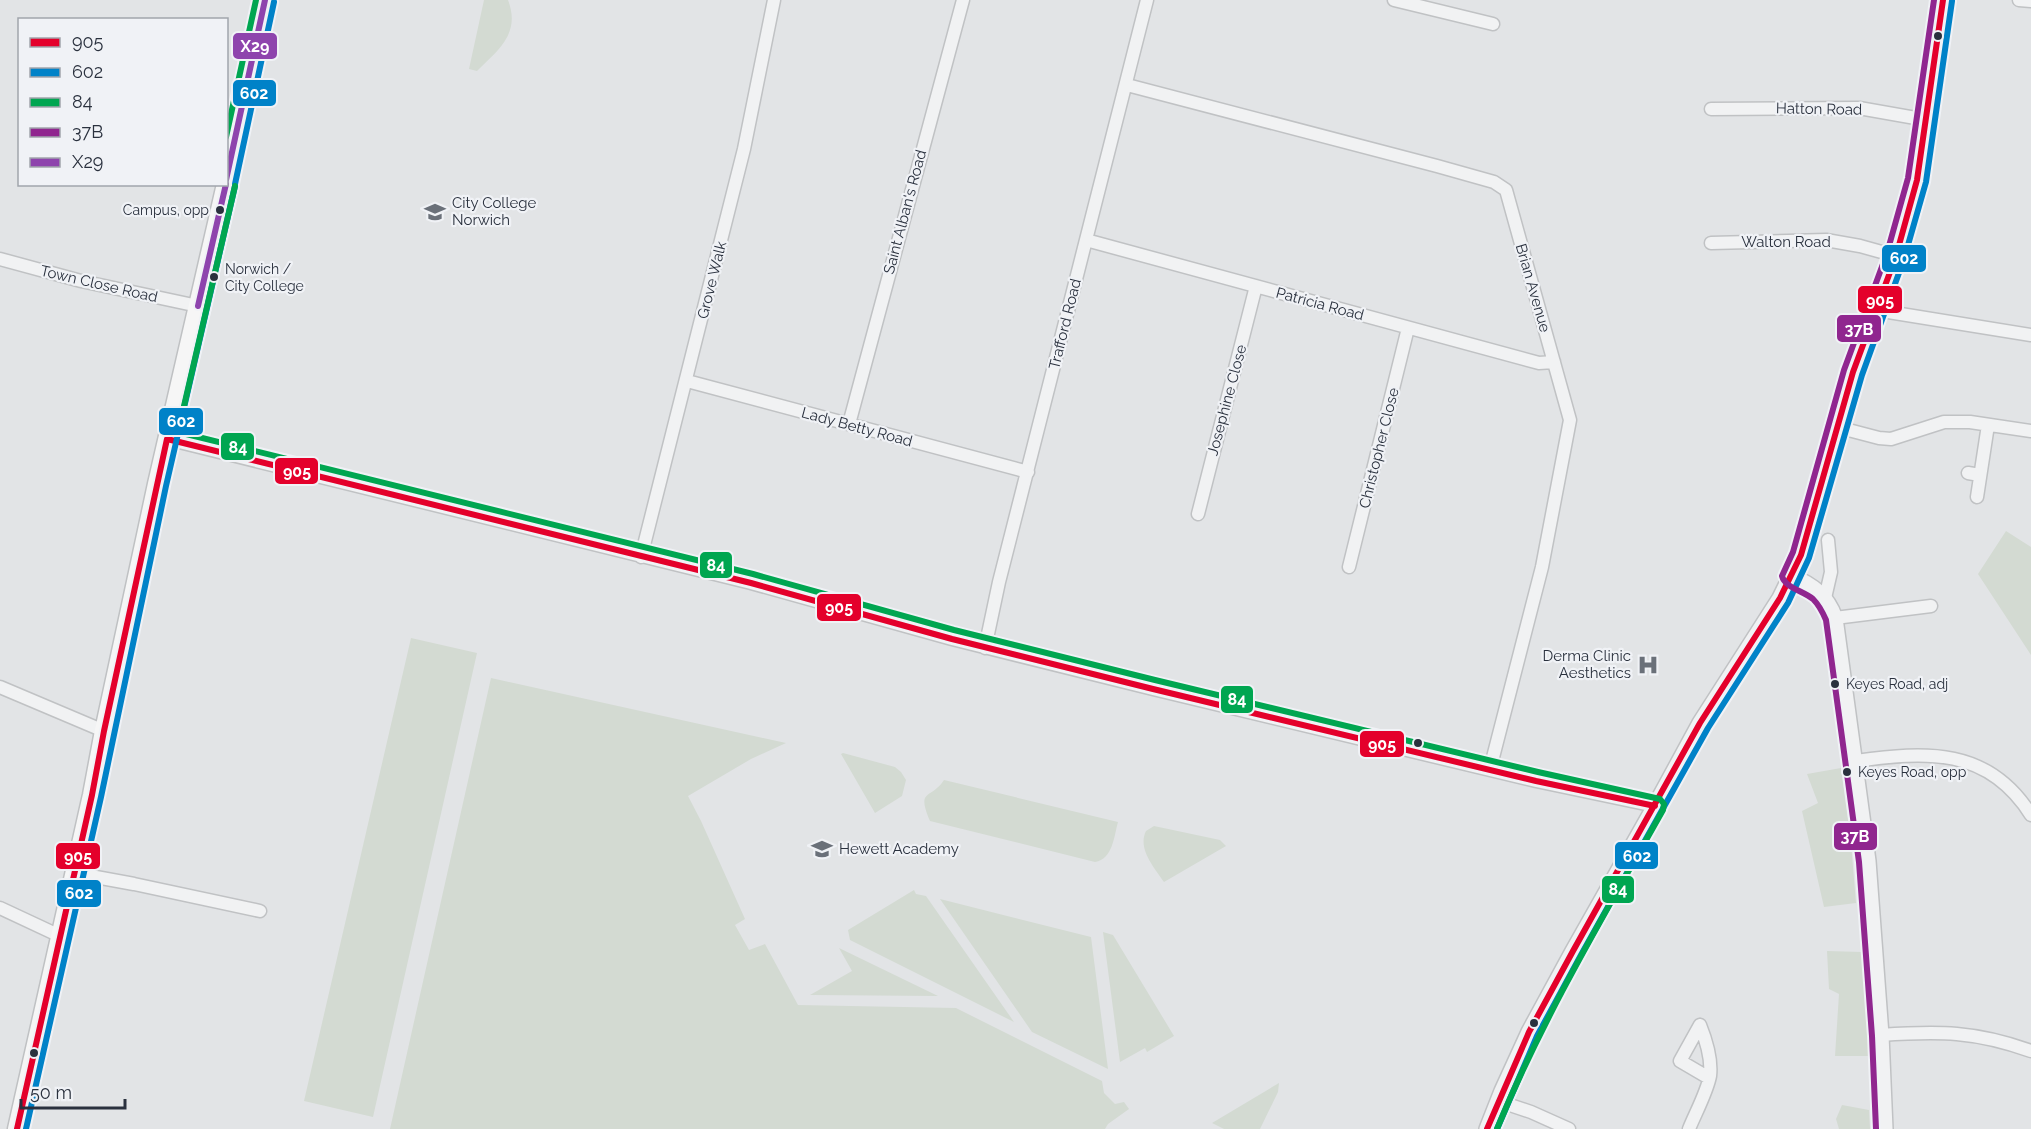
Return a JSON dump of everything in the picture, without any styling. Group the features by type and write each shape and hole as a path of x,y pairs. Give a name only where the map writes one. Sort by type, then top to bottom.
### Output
{"main road":[{"path":"228,174 265,0"},
{"path":"17,1129 75,873 167,439 225,186"}],"street":[{"name":"Grove Walk","path":"641,557 744,149 774,0"},
{"name":"Saint Alban's Road","path":"849,424 963,0"},
{"name":"Trafford Road","path":"985,648 999,582 1147,0"},
{"path":"1394,0 1493,24"},
{"path":"1487,1129 1529,1032 1700,723 1780,598 1801,555 1853,372 1896,256 1917,180 1943,0"},
{"path":"2019,0 2031,2"},
{"name":"Brian Avenue","path":"1127,85 1494,182 1506,190 1570,420 1542,567 1490,769"},
{"name":"Hatton Road","path":"1711,109 1859,108 1927,120"},
{"name":"Patricia Road","path":"1086,240 1539,363 1554,362"},
{"name":"Walton Road","path":"1710,243 1826,240 1896,256"},
{"name":"Town Close Road","path":"0,259 81,281 198,306"},
{"name":"Josephine Close","path":"1198,514 1256,286"},
{"path":"1876,310 2031,335"},
{"name":"Christopher Close","path":"1349,567 1408,328"},
{"name":"Lady Betty Road","path":"687,381 1028,472"},
{"path":"1837,427 1879,438 1891,438 1944,422 2031,431"},
{"path":"1977,497 1974,474 1988,425"},
{"path":"167,439 751,583 985,648 1536,781 1655,806"},
{"path":"1825,598 1831,572 1828,540"},
{"path":"1791,576 1805,582 1825,598 1835,618 1868,861 1881,1035 1885,1129"},
{"path":"1835,618 1930,606"},
{"path":"0,687 104,731"},
{"path":"1856,761 1914,754 1954,757 1977,766 2009,787 2021,799 2031,815"},
{"path":"75,873 260,911"},
{"path":"0,908 60,936"},
{"path":"1881,1035 1926,1032 1976,1035 2002,1040 2031,1051"},
{"path":"1689,1129 1709,1078"},
{"path":"1498,1101 1531,1112 1569,1129"}],"shaded area":[{"path":"484,0 508,0 512,22 505,40 493,56 477,71 469,69"},
{"path":"2006,531 2031,547 2031,655 1978,574"},
{"path":"411,638 477,653 373,1117 304,1101"},
{"path":"491,678 786,743 751,759 688,796 745,919 735,925 749,950 765,944 798,1005 956,1008 1102,1081 1104,1093 1115,1104 1124,1102 1129,1109 1108,1124 1105,1129 390,1129"},
{"path":"841,754 895,767 906,780 902,796 875,813"},
{"path":"1841,768 1856,903 1824,907 1802,811 1818,803 1807,774"},
{"path":"944,780 1118,822 1112,846 1106,856 1095,862 930,821 924,803 925,799"},
{"path":"1154,826 1220,840 1226,846 1164,882 1145,851 1146,831"},
{"path":"914,890 916,894 926,896 1014,1022 850,940 848,930"},
{"path":"940,899 1091,937 1108,1069 1032,1032"},
{"path":"1103,932 1113,935 1174,1036 1147,1052 1145,1048 1120,1062"},
{"path":"839,948 938,996 810,995 852,971"},
{"path":"1827,951 1862,952 1869,1056 1835,1056 1839,994 1829,989"},
{"path":"1279,1083 1278,1092 1260,1129 1224,1129 1212,1123"},
{"path":"1842,1105 1869,1110 1870,1129 1839,1129 1836,1119"}],"transit line":[{"name":"84","path":"228,128 256,0"},
{"name":"X29","path":"228,171 265,0"},
{"name":"37B","path":"1876,1129 1872,1036 1859,862 1826,620 1813,599 1787,584 1782,576 1793,552 1844,370 1887,253 1908,178 1934,0"},
{"name":"905","path":"1487,1129 1529,1032 1573,951 1700,723 1780,598 1801,555 1853,372 1896,256 1917,180 1943,0"},
{"name":"602","path":"1497,1129 1537,1036 1581,955 1708,728 1788,603 1809,558 1862,375 1904,259 1926,182 1952,1"},
{"name":"602","path":"235,184 274,2"},
{"name":"X29","path":"198,306 226,186"},
{"name":"602","path":"26,1129 101,797 166,486 235,186"},
{"name":"84","path":"235,186 178,432 753,574 954,630 1155,680 1660,799 1664,804 1663,810 1554,1007 1497,1129"},
{"name":"905","path":"17,1129 92,795 167,439 751,583 952,639 1153,689 1536,781 1655,806"}],"place":[{"name":"Campus, opp","path":"220,210"},
{"name":"City College Norwich","path":"435,212"},
{"name":"Norwich / City College","path":"214,277"},
{"name":"Derma Clinic Aesthetics","path":"1648,665"},
{"name":"Keyes Road, adj","path":"1835,684"},
{"name":"Keyes Road, opp","path":"1847,772"},
{"name":"Hewett Academy","path":"822,849"}]}
